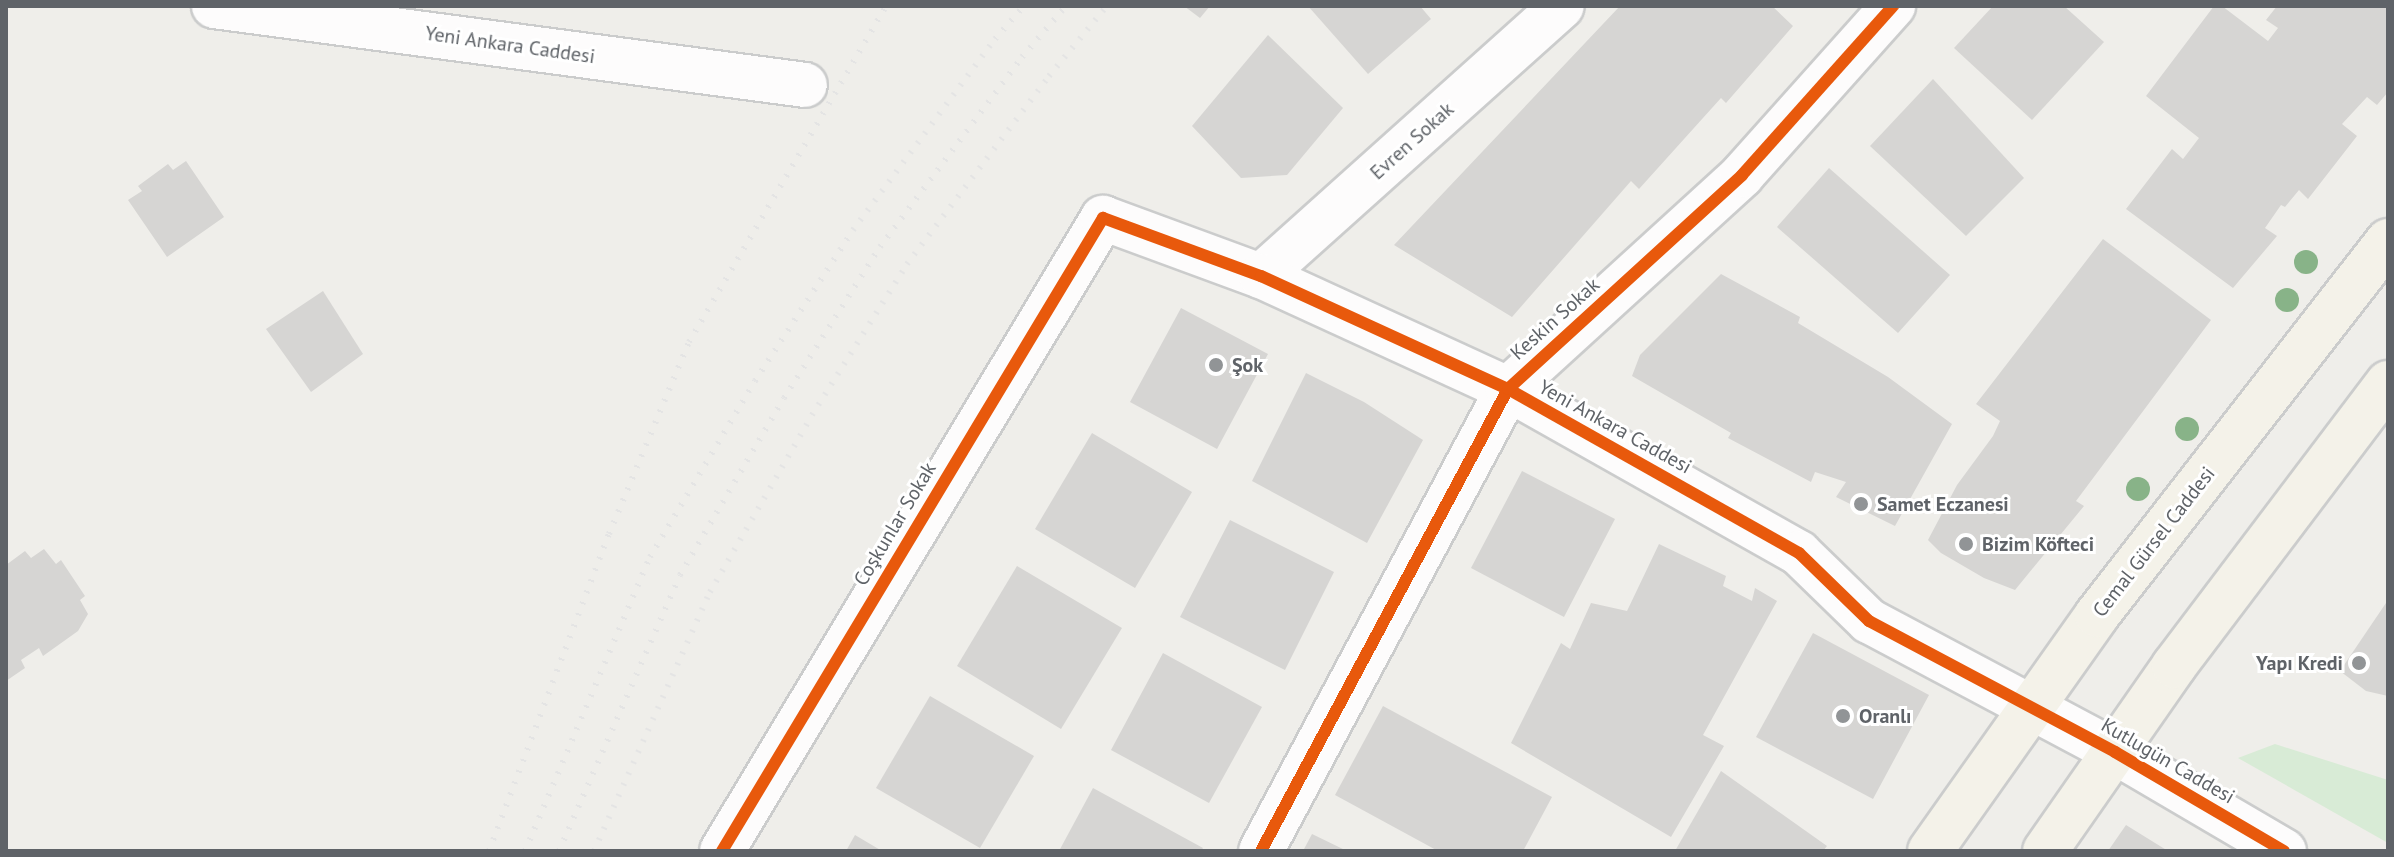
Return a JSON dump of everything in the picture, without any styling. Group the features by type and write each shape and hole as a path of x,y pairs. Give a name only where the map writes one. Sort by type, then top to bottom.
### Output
{"main road":[{"name":"Cemal Gürsel Caddesi","path":"1930,851 2097,615 2388,241"},
{"path":"2045,851 2174,666 2388,383"}],"street":[{"name":"Yeni Ankara Caddesi","path":"214,6 805,85"},
{"name":"Evren Sokak","path":"1261,276 1562,6"},
{"name":"Keskin Sokak","path":"1261,851 1508,389 1742,175 1893,6"},
{"name":"Yeni Ankara Caddesi","path":"1103,218 1261,276 1508,389 1799,553 1869,621 2032,707"},
{"name":"Coşkunlar Sokak","path":"722,851 1103,218"},
{"name":"Kutlugün Caddesi","path":"2032,707 2284,851"}],"green space":[{"path":"2275,744 2388,780 2388,843 2238,758"}],"building":[{"path":"1184,6 1210,6 1200,18"},
{"path":"1308,6 1420,6 1431,19 1368,74"},
{"path":"1620,6 1772,6 1793,26 1726,103 1721,98 1639,189 1631,181 1512,317 1394,245"},
{"path":"1993,6 2064,6 2104,42 2032,120 1954,48"},
{"path":"2214,6 2222,6 2268,41 2278,28 2266,20 2277,6 2388,7 2388,92 2377,105 2367,97 2342,124 2357,136 2308,199 2299,190 2285,207 2281,205 2265,228 2277,236 2233,288 2126,209 2172,149 2183,159 2199,138 2146,96"},
{"path":"1268,35 1343,108 1287,175 1241,178 1192,126"},
{"path":"1933,79 2024,178 1966,236 1870,146"},
{"path":"186,161 224,217 167,257 128,200 142,191 138,186 168,164 173,170"},
{"path":"1829,168 1950,275 1898,333 1777,227"},
{"path":"2103,239 2211,320 2076,501 2084,506 2015,590 1984,578 1941,553 1928,540 1957,485 1993,436 2000,421 1976,404"},
{"path":"1721,274 1800,317 1798,323 1888,377 1952,424 1895,526 1836,497 1846,482 1815,472 1811,482 1728,438 1731,433 1632,376 1640,355"},
{"path":"323,291 363,354 311,392 266,329"},
{"path":"1181,308 1268,354 1217,449 1130,402"},
{"path":"1306,373 1364,402 1423,440 1367,543 1252,481"},
{"path":"1092,433 1192,492 1135,588 1035,529"},
{"path":"1522,471 1615,519 1564,617 1471,568"},
{"path":"1230,520 1334,572 1285,670 1180,617"},
{"path":"1659,544 1726,576 1723,586 1752,601 1755,588 1777,601 1703,735 1724,746 1671,837 1511,743 1561,643 1570,649 1591,603 1627,611"},
{"path":"44,549 56,564 61,560 85,596 80,600 88,614 78,631 43,656 39,648 21,660 25,668 6,681 6,565 25,551 31,558"},
{"path":"1017,566 1122,628 1061,729 957,666"},
{"path":"2388,600 2388,696 2366,691 2340,671"},
{"name":"Oranlı","path":"1813,633 1929,695 1873,799 1756,737"},
{"path":"1163,653 1262,707 1209,803 1111,750"},
{"path":"930,696 1034,756 980,848 876,788"},
{"path":"1383,706 1552,797 1523,851 1438,851 1335,795"},
{"path":"1721,771 1827,846 1823,851 1675,851"},
{"path":"1093,788 1203,848 1201,851 1059,851"},
{"path":"2126,825 2168,851 2108,851"},
{"path":"1312,834 1347,851 1303,851"},
{"path":"855,835 882,851 846,851"}],"railway":[{"path":"489,851 609,534 689,342 886,6"},
{"path":"525,851 650,557 755,381 853,230 995,39 1024,6"},
{"path":"559,851 680,575 784,398 880,247 1022,57 1066,6"},
{"path":"594,851 710,592 812,415 907,264 1049,76 1107,6"}],"cycle path":[{"path":"1261,851 1508,389 1742,175 1893,6"},
{"path":"722,851 1103,218 1261,276 1508,389 1799,553 1869,621 2115,752 2284,851"}],"place":[{"name":"Şok","path":"1216,365"},
{"name":"Samet Eczanesi","path":"1861,504"},
{"name":"Bizim Köfteci","path":"1966,544"},
{"name":"Yapı Kredi","path":"2359,663"},
{"name":"Oranlı","path":"1843,716"}]}
